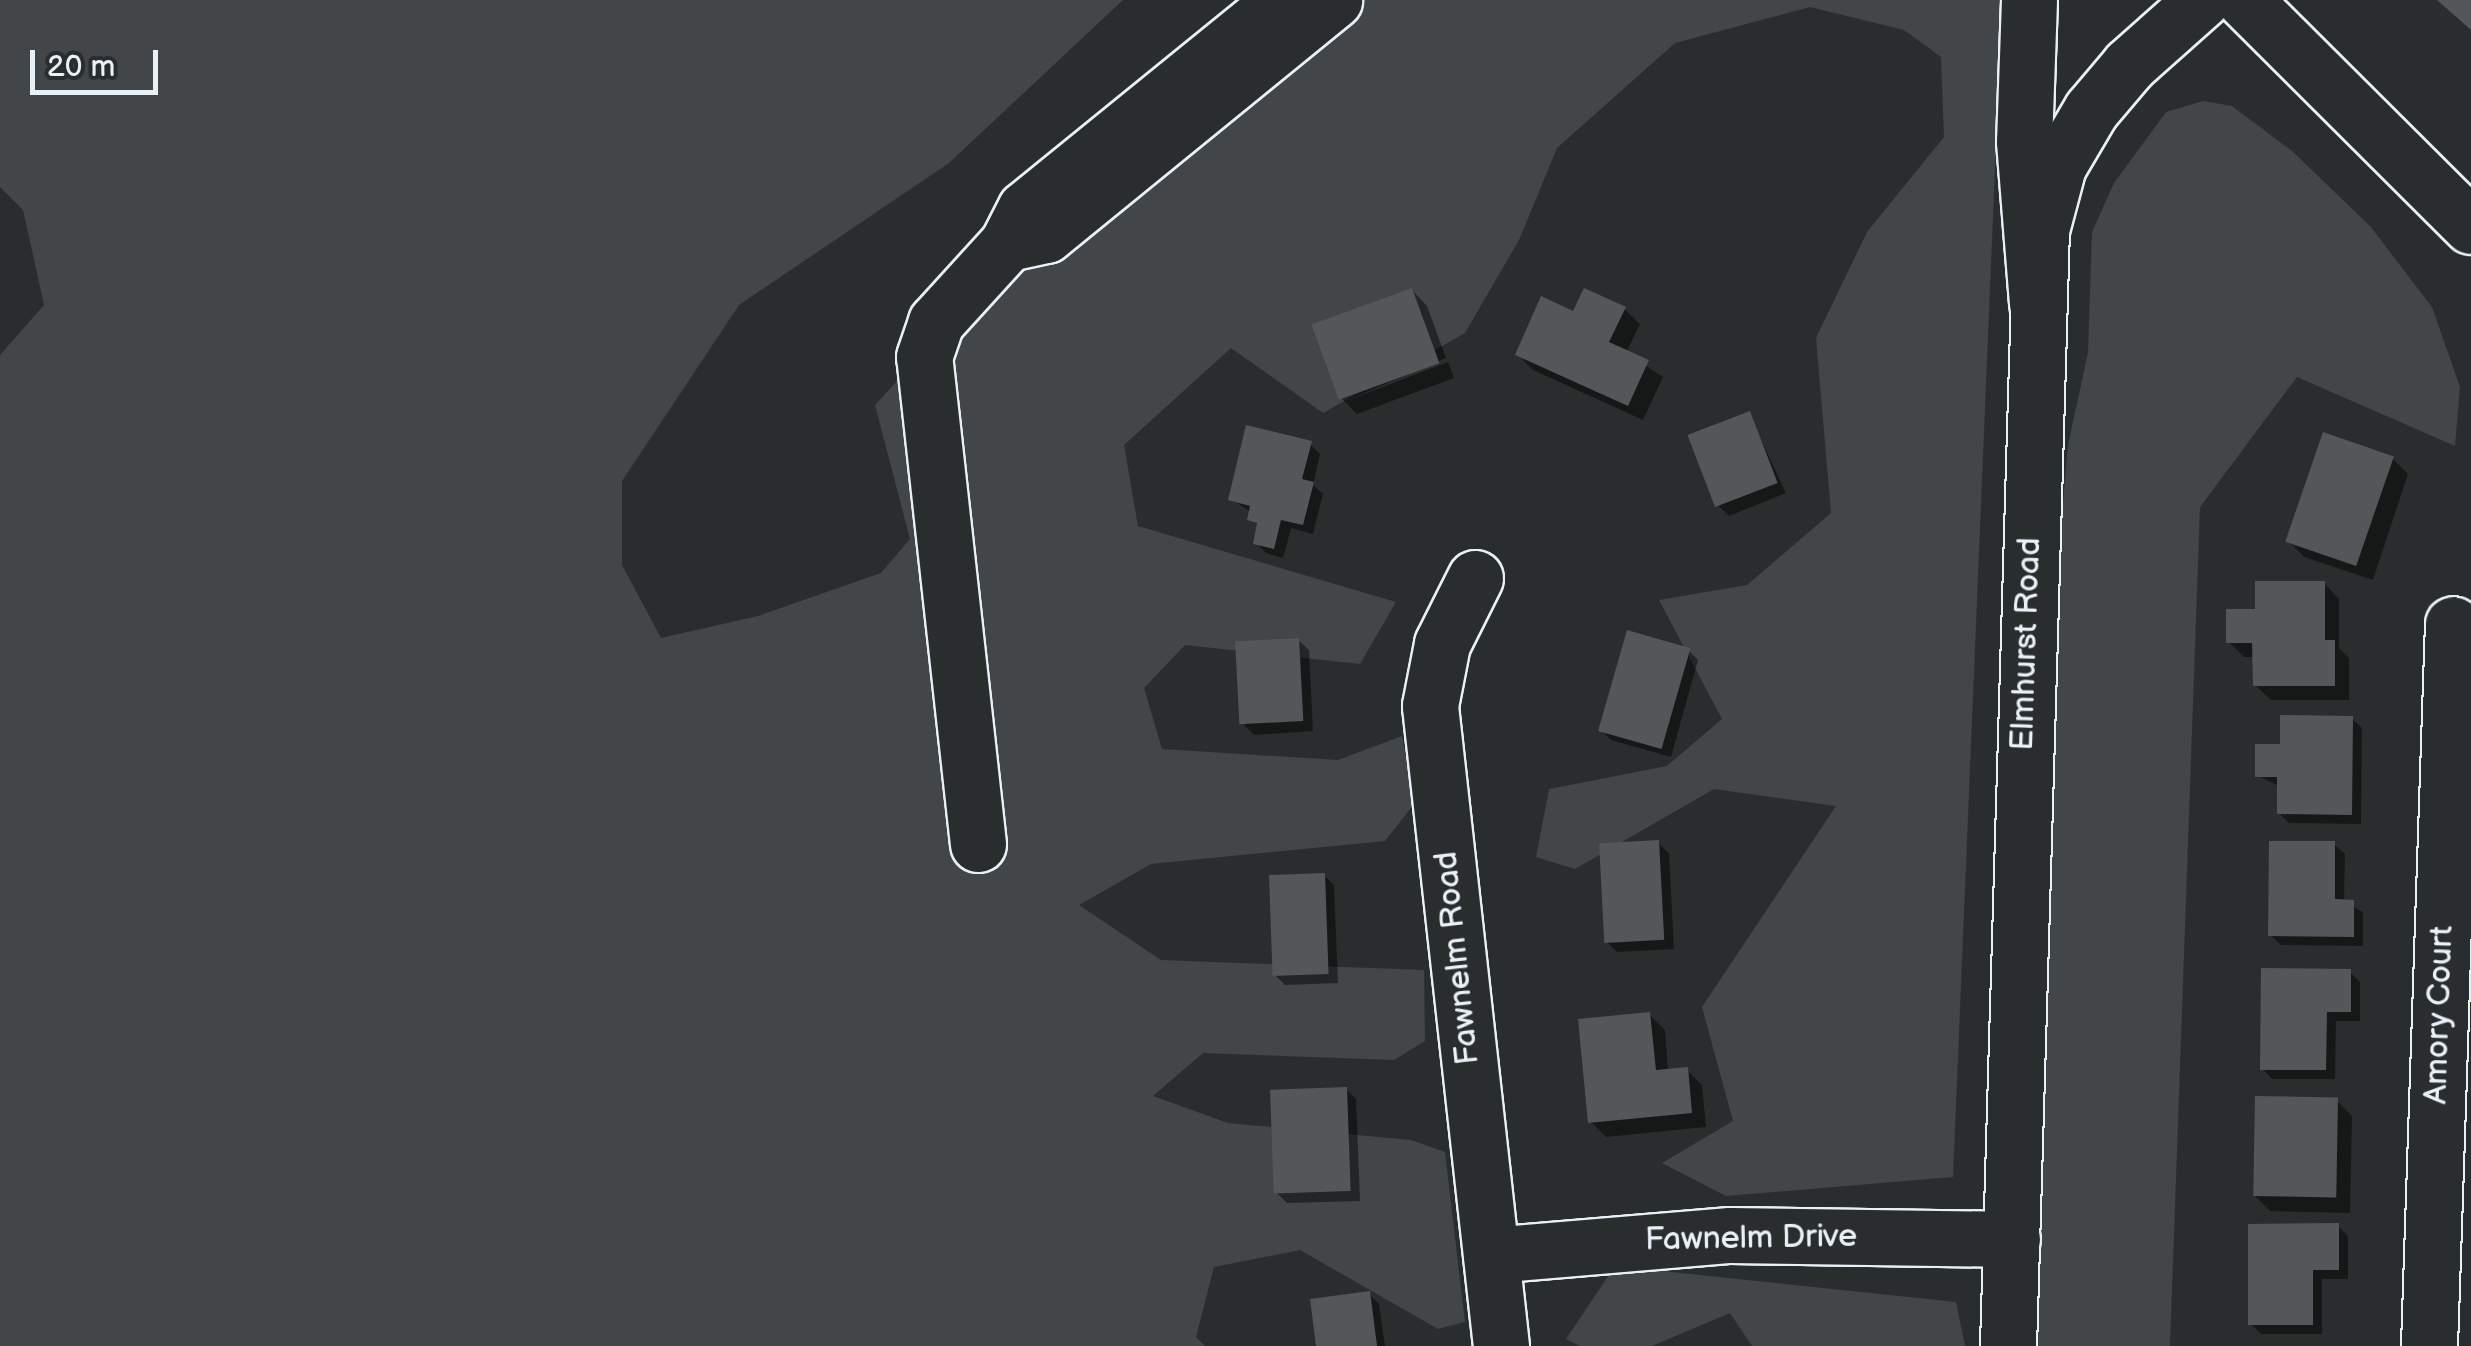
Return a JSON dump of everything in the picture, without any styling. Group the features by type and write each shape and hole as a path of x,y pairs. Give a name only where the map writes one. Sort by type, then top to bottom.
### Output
{"street":[{"path":"978,844 924,356 936,322 1008,243 1025,209 1282,0"},
{"path":"1008,243 1046,234 1334,0"},
{"path":"2029,0 2024,141 2036,304"},
{"name":"Elmhurst Road","path":"2008,1346 2041,230 2058,166 2091,110 2130,64 2202,0"},
{"path":"2244,0 2471,226"},
{"name":"Fawnelm Road","path":"1475,578 1442,644 1430,706 1502,1346"},
{"name":"Amory Court","path":"2428,1346 2456,991 2453,624"},
{"name":"Fawnelm Drive","path":"1491,1254 1730,1236 2012,1239"}],"shaded area":[{"path":"0,0 1123,0 949,163 739,305 622,481 622,565 661,638 758,616 881,573 910,539 875,405 1059,205 1309,0 2002,0 1953,1177 1726,1196 1662,1163 1733,1121 1702,1007 1836,806 1714,789 1575,869 1536,857 1549,789 1667,766 1722,719 1659,600 1747,585 1831,513 1816,338 1867,232 1944,137 1941,57 1904,30 1810,7 1675,43 1557,148 1519,240 1465,333 1323,413 1231,348 1124,445 1138,526 1396,602 1360,664 1185,645 1144,688 1162,749 1338,760 1402,736 1414,804 1385,841 1151,864 1079,905 1161,960 1424,970 1425,1041 1394,1060 1203,1053 1153,1096 1228,1123 1411,1140 1445,1152 1465,1322 1438,1329 1300,1250 1214,1267 1196,1337 1205,1346 0,1346 0,355 44,305 23,210 0,187"},
{"path":"2203,101 2232,106 2292,151 2370,226 2432,307 2460,387 2455,446 2297,377 2200,507 2170,1346 2028,1346 2060,538 2068,445 2088,352 2092,232 2114,183 2166,112"},
{"path":"1615,1266 1956,1302 1965,1346 1752,1346 1730,1313 1652,1346 1580,1346 1566,1339"}],"building":[{"path":"2437,0 2471,0 2471,30"},
{"path":"1412,288 1439,363 1339,400 1311,325"},
{"path":"1584,288 1626,307 1609,342 1649,360 1628,406 1515,355 1541,296 1573,311"},
{"path":"1750,411 1778,483 1715,507 1687,435"},
{"path":"1246,425 1312,441 1302,479 1314,482 1303,525 1281,520 1274,549 1253,544 1257,523 1247,520 1250,506 1228,500"},
{"path":"2323,432 2394,456 2356,566 2285,542"},
{"path":"2255,581 2325,581 2325,640 2335,640 2335,686 2253,686 2252,643 2226,643 2226,609 2255,609"},
{"path":"1627,630 1690,648 1662,749 1598,731"},
{"path":"1299,638 1303,721 1239,724 1235,641"},
{"path":"2280,715 2353,716 2352,815 2277,814 2277,777 2255,777 2255,744 2280,744"},
{"path":"1659,840 1664,940 1604,943 1599,843"},
{"path":"2269,841 2335,841 2335,899 2354,900 2354,937 2268,936"},
{"path":"1325,873 1329,974 1273,976 1269,875"},
{"path":"2261,968 2351,969 2351,1012 2327,1012 2326,1070 2260,1070"},
{"path":"1650,1012 1656,1070 1688,1067 1692,1113 1588,1123 1578,1019"},
{"path":"1347,1087 1351,1191 1274,1194 1270,1090"},
{"path":"2255,1096 2338,1097 2336,1197 2253,1196"},
{"path":"2339,1223 2339,1270 2313,1270 2313,1325 2248,1325 2248,1224"},
{"path":"1370,1291 1377,1346 1316,1346 1310,1299"}]}
